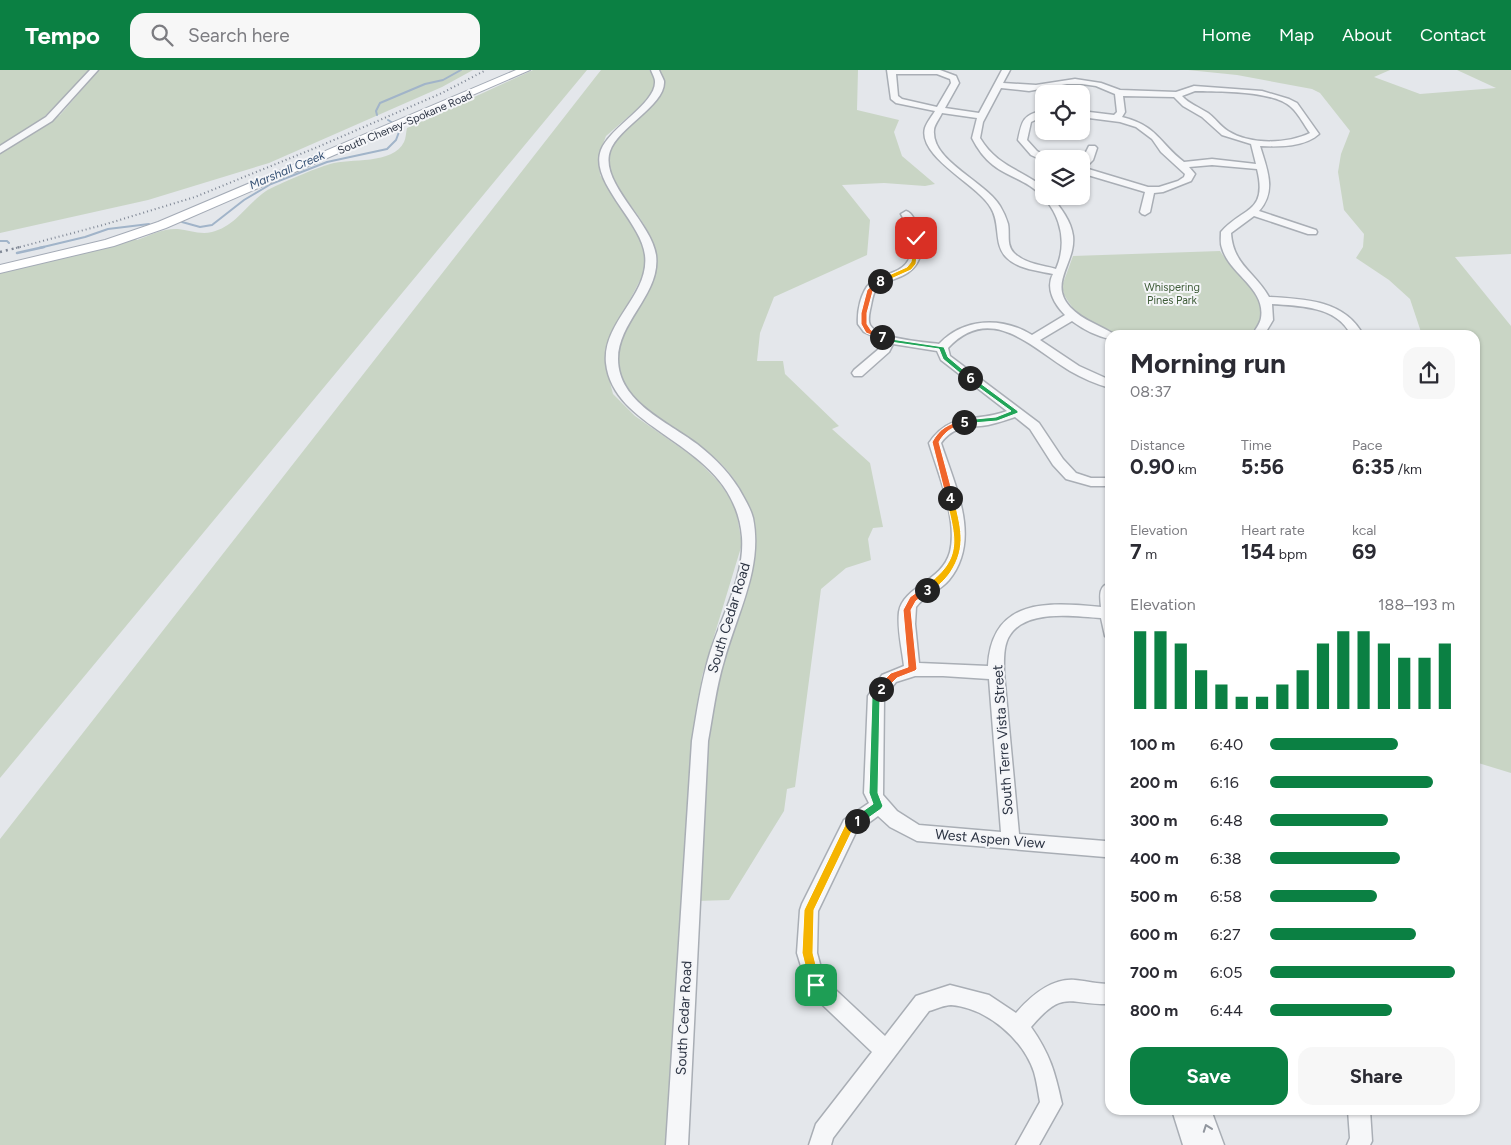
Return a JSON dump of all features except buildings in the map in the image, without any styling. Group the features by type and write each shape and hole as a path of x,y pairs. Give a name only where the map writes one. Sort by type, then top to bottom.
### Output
{"main road":[{"name":"South Cheney-Spokane Road","path":"0,269 109,243 183,217 525,70"}],"street":[{"path":"0,150 48,120 94,70"},
{"name":"South Cedar Road","path":"655,70 660,76 660,88 655,98 611,137 604,153 604,168 612,185 646,236 651,256 649,273 614,344 612,362 617,381 630,402 653,421 691,446 716,468 733,488 745,514 749,547 742,582 710,681 700,741 677,1145"},
{"path":"1006,70 981,118 976,138 984,151 997,163 1035,186"},
{"path":"981,118 954,113 940,110 899,102 894,98 892,71 947,72 953,78 956,83 940,110 929,128 932,145 952,168 982,190 994,203 1003,226 1003,242 1007,252 1029,265 1033,270 1059,275"},
{"path":"999,84 1034,89 1059,82 1083,82 1107,86 1119,93 1177,95 1194,88 1270,96 1284,99 1293,105 1315,134 1294,142 1255,143 1229,136 1204,115 1181,101 1177,95"},
{"path":"1118,118 1120,112 1119,93"},
{"path":"1035,115 1030,116 1026,122 1022,140 1035,153"},
{"path":"1090,115 1118,118 1147,130 1155,137 1165,151 1184,165 1190,174 1188,179 1160,190 1150,190 1090,172"},
{"path":"1255,143 1266,186 1264,200 1254,213 1226,232 1224,241 1229,255 1267,303 1269,317 1261,330"},
{"path":"1090,154 1092,148"},
{"path":"1184,165 1212,162 1261,168"},
{"path":"1145,212 1150,190"},
{"path":"1055,205 1060,211 1067,228 1068,246 1059,275 1057,293 1062,304 1076,319 1105,334"},
{"path":"1254,213 1312,232"},
{"path":"906,214 916,238 914,262 909,268 876,283 870,290 864,313 864,324 869,332 890,340 942,348"},
{"path":"1267,303 1295,307 1300,304 1322,307 1337,312 1349,320 1354,330"},
{"path":"1033,339 1053,328 1063,329 1076,319"},
{"path":"942,348 950,338 982,324 998,325 1033,339 1075,369 1105,382"},
{"path":"858,373 885,350 890,340"},
{"path":"942,348 945,358 1035,426 1058,462 1071,476 1091,482 1105,482"},
{"path":"912,669 907,610 913,599 942,578 952,564 958,548 958,534 954,513 935,442 941,433 950,426 997,419 1016,412"},
{"name":"South Terre Vista Street","path":"1011,841 996,673 998,645 1004,629 1018,619 1040,612 1060,610 1105,613"},
{"path":"886,1051 816,985 807,953 809,910 850,826 878,806 873,793 876,696 883,684 894,676 912,669 996,673"},
{"name":"West Aspen View","path":"878,806 893,820 917,833 1105,847"},
{"path":"1018,1027 1029,1013 1046,998 1070,990 1105,997"},
{"path":"820,1145 824,1132 923,1003 950,996 982,1002 1018,1027 1034,1048 1044,1069 1051,1104 1027,1145"},
{"path":"1185,1115 1194,1145"},
{"path":"1202,1115 1213,1145"},
{"path":"1358,1145 1361,1140 1359,1115"}],"green space":[{"path":"0,70 90,70 41,120 0,145"},
{"path":"99,70 473,70 442,87 269,163 148,200 0,233 0,152 60,115"},
{"path":"533,70 587,70 0,778 0,269 132,235 137,240 168,230 212,232 228,225 266,191 307,172 330,164 370,159 391,154 404,142 407,128"},
{"path":"601,70 649,70 655,76 656,87 650,98 606,136 599,154 600,175 638,230 646,251 644,273 609,339 606,367 613,394 635,416 695,458 718,481 735,505 742,544 702,676 694,734 666,1145 0,1145 0,839"},
{"path":"657,70 858,70 857,110 899,120 894,132 902,156 935,184 925,186 884,183 842,185 870,220 867,255 774,297 760,333 757,361 783,361 785,374 839,426 832,429 870,463 883,527 873,528 868,539 871,560 846,568 821,589 795,787 787,789 784,811 729,900 696,901 712,707 716,684 743,601 754,558 755,537 752,515 739,487 719,461 654,418 640,406 629,393 621,378 617,361 618,346 623,332 650,275 653,246 643,223 618,188 612,176 608,165 608,154 611,143 618,134 656,100 661,90 662,80"},
{"path":"1188,70 1390,70 1374,77 1420,94 1496,88 1457,70 1511,70 1511,254 1455,257 1511,326 1511,773 1480,764 1480,330 1420,330 1410,299 1389,280 1356,258 1363,247 1364,234 1344,210 1338,172 1341,154 1350,131 1320,93 1312,89 1237,75"},
{"name":"Whispering Pines Park","path":"1220,251 1255,293 1261,304 1262,315 1258,325 1252,330 1105,330 1076,313 1064,295 1062,286 1073,256"}],"waterway":[{"name":"Marshall Creek","path":"377,115 376,111 380,103 425,84 443,80 461,70"},
{"name":"Marshall Creek","path":"388,120 393,123"},
{"name":"Marshall Creek","path":"182,222 200,227 212,225 244,200 271,184 327,162 387,149 396,140 399,132"},
{"name":"Marshall Creek","path":"39,248 85,237 108,229 149,224"},
{"name":"Marshall Creek","path":"0,241 7,241 9,243"},
{"name":"Marshall Creek","path":"17,253 44,247"}],"railway":[{"path":"16,248 103,225 195,197 320,146 442,93 486,70"},
{"path":"16,248 20,247"},
{"path":"0,252 16,248"}],"route":[{"path":"816,985 807,953 809,910 850,826 878,806 873,793 876,696 883,684 894,676 912,669 907,610 913,599 942,578 952,564 958,548 958,534 954,513 935,442 941,433 950,426 961,422 997,419 1016,412 945,358 942,348 890,340 869,332 864,324 864,313 870,290 876,283 909,268 914,262 916,238"}]}
